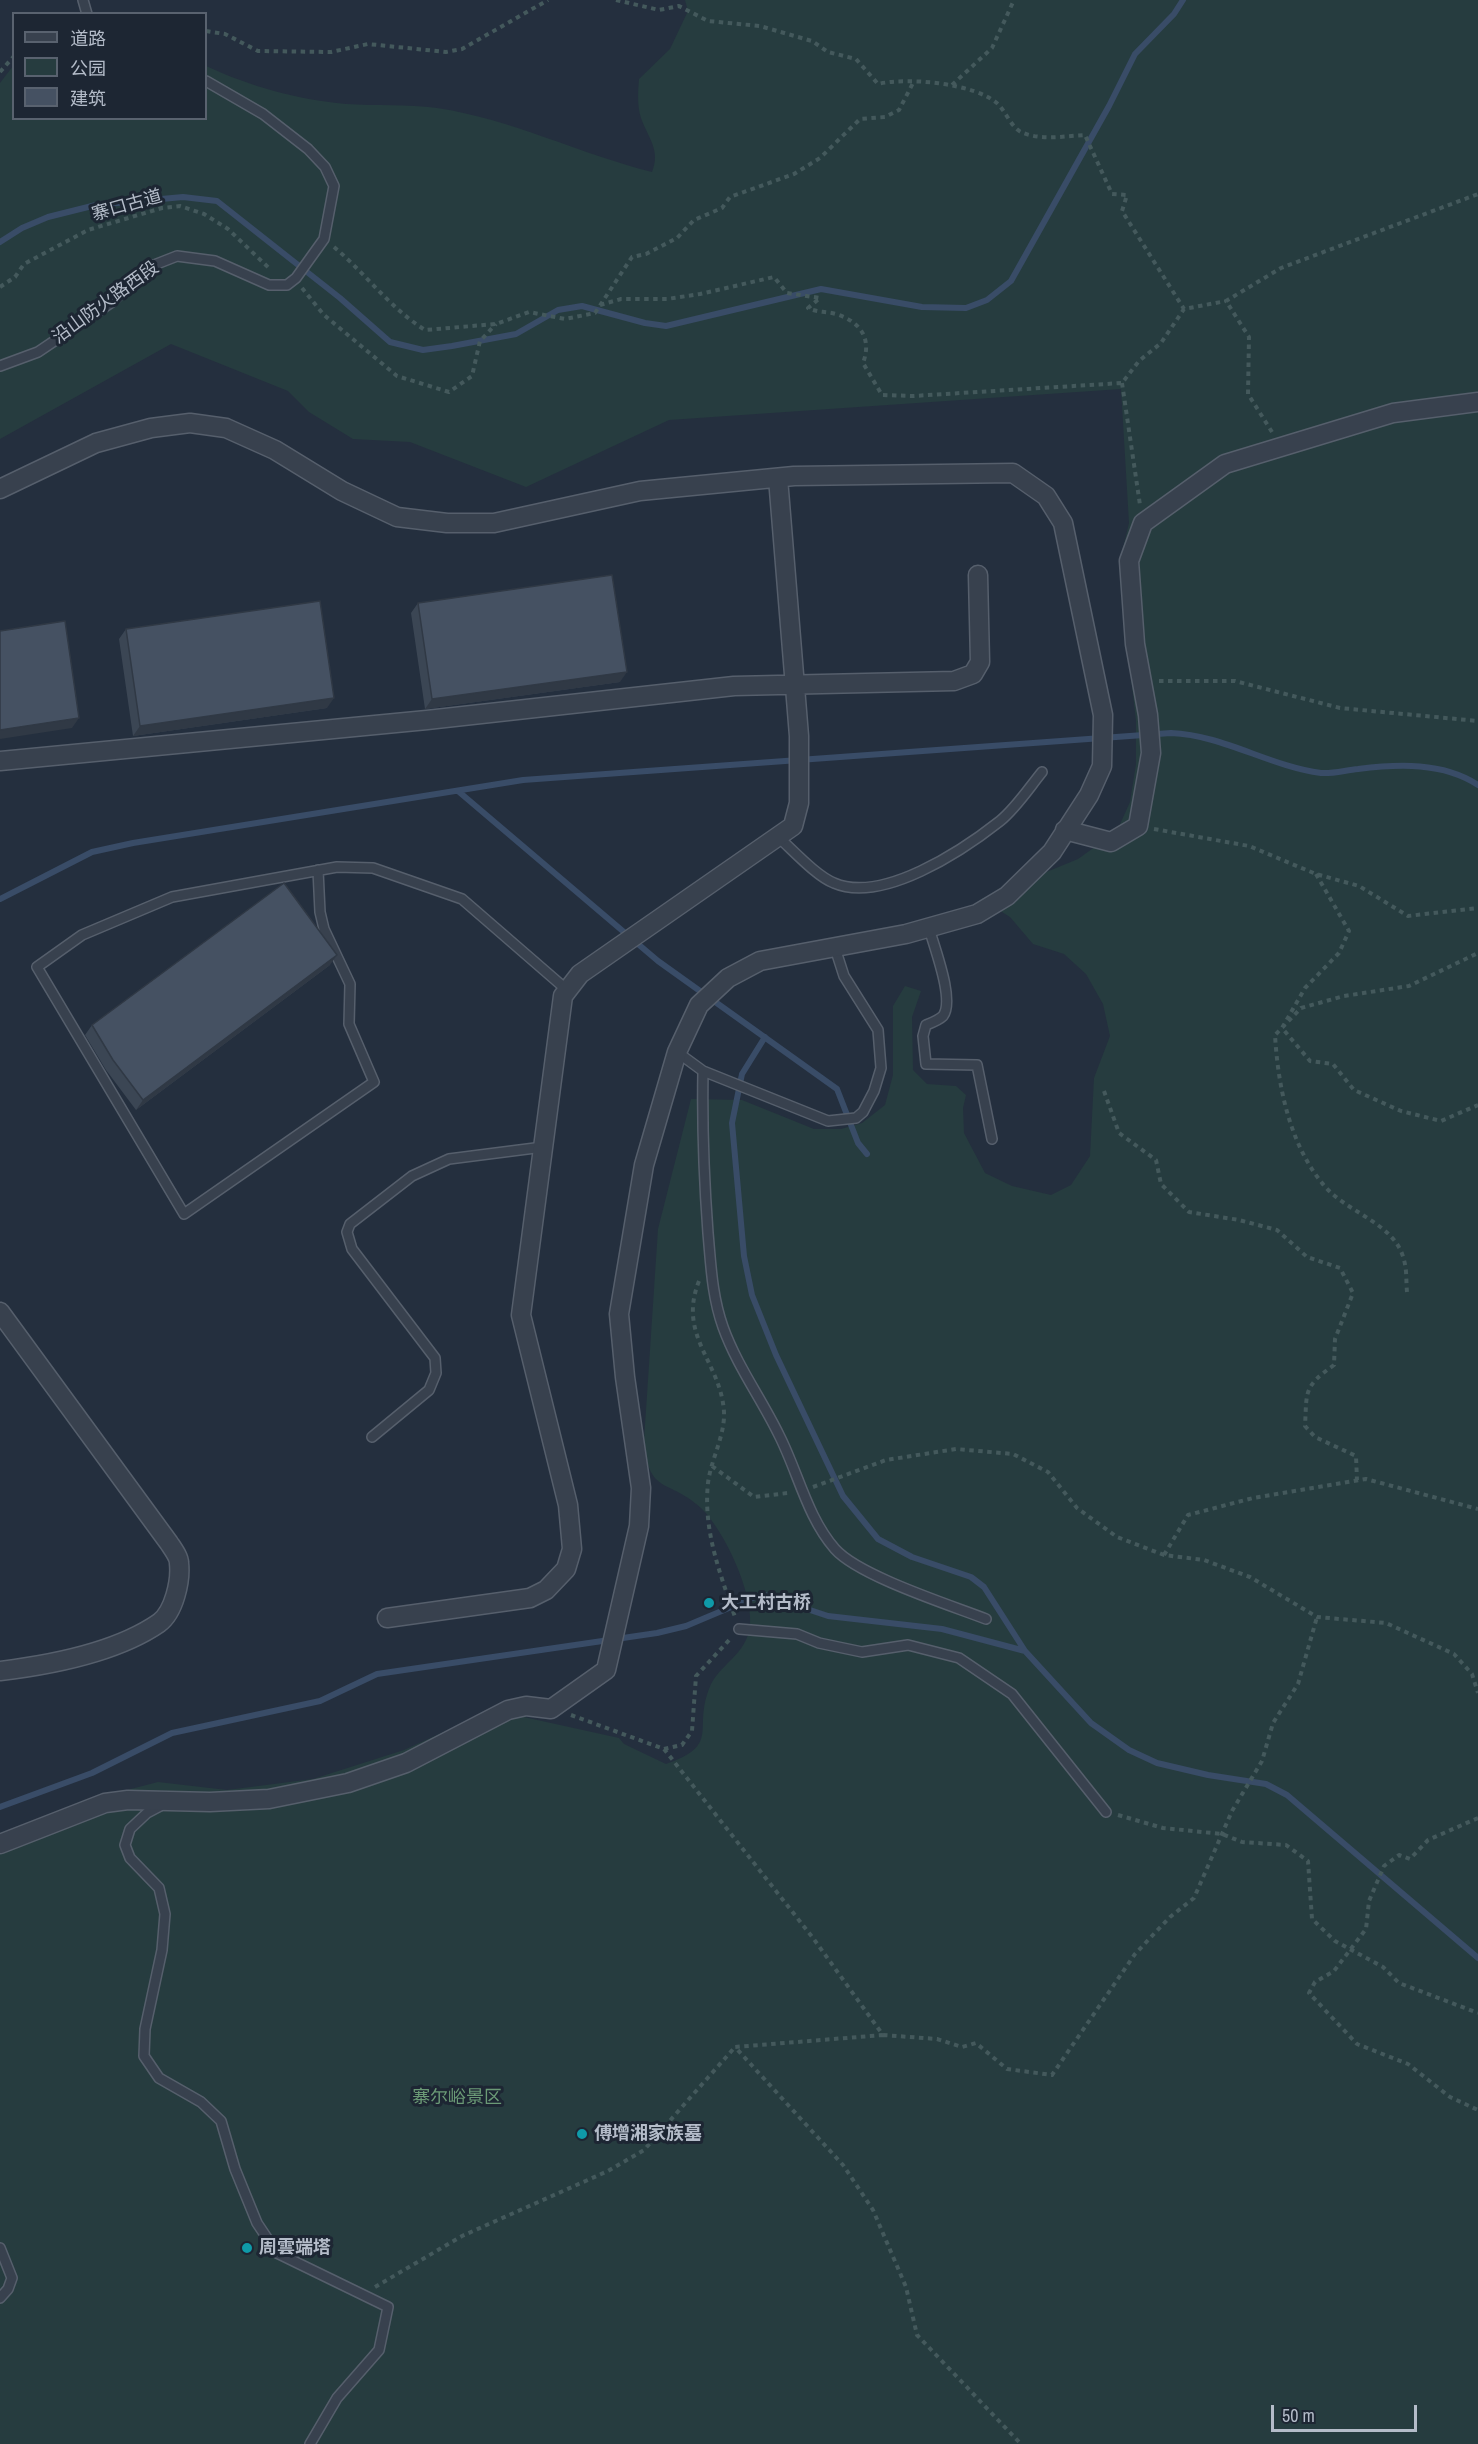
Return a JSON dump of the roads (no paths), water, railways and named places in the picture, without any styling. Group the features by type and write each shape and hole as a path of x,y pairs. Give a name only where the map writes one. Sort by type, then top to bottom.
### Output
{"street":[{"path":"1065,830 1111,842 1138,826 1151,753 1148,715 1135,644 1129,561 1143,523 1224,464 1393,413 1478,402"},
{"path":"0,489 96,443 150,428 190,423 226,428 275,450 342,491 397,517 447,523 494,523 640,491 778,478 1013,473 1046,496 1063,522 1103,720 1102,765 1089,795 1052,852 1006,896 977,915 929,928 760,961 728,978 701,1003 677,1052 644,1165 619,1314 625,1377 642,1488 639,1526 606,1670 551,1709 526,1706 508,1710 406,1763 348,1783 269,1799 210,1802 128,1800 105,1803 0,1844"},
{"path":"387,1618 530,1598 546,1590 566,1569 572,1549 568,1505 521,1315 563,996 580,974 793,826 799,803 799,736 778,478"},
{"path":"0,762 427,720 734,686 954,681 974,674 980,662 978,575"},
{"path":"0,1312 169,1543 180,1562 174,1601 161,1622 137,1635 78,1657 0,1671"}],"lane":[{"name":"沿山防火路西段","path":"0,366 38,352 112,302 149,267 177,256 216,261 269,285 292,281 310,259 324,239 334,186 325,167 308,148 263,114 207,82"},
{"path":"777,836 831,883 854,890 904,879 966,845 1002,819 1042,772"},
{"path":"318,870 318,898 322,921 350,984 349,1024 374,1082 184,1214 37,967 82,935 172,897 318,870 337,867 373,868 462,899 567,990"},
{"path":"929,928 946,991 947,1007 942,1017 926,1026 923,1036 926,1064 977,1065 992,1139"},
{"path":"677,1052 703,1071 828,1121 855,1118 863,1112 874,1091 880,1068 878,1030 844,976 835,948"},
{"path":"703,1071 704,1195 710,1277 723,1326 736,1359 779,1434 801,1490 835,1549 889,1581 986,1619"},
{"path":"372,1437 429,1390 436,1373 435,1358 352,1249 347,1232 350,1224 412,1176 449,1159 543,1147"},
{"path":"740,1629 797,1634 819,1643 862,1652 908,1646 959,1658 1012,1694 1106,1812"},
{"path":"171,1800 147,1813 130,1829 125,1845 130,1858 159,1888 165,1914 162,1950 145,2029 144,2056 159,2078 201,2102 221,2121 236,2169 257,2223 277,2253 388,2307 379,2350 337,2398 310,2444"},
{"path":"0,2248 12,2278 8,2289 0,2298"}],"waterway":[{"path":"0,242 22,228 48,217 96,205 183,197 217,201 340,298 390,342 423,350 516,334 558,310 582,306 645,323 666,326 821,289 922,307 966,308 987,300 1011,281 1109,106 1135,54 1174,14 1183,0"},
{"path":"0,899 92,852 133,843 523,780 1171,733 1209,739 1283,764 1321,773 1389,766 1420,766 1450,772 1478,785"},
{"path":"458,791 658,961 837,1089 858,1143 867,1154"},
{"path":"765,1037 742,1074 732,1123 744,1256 752,1295 776,1355 843,1496 878,1539 912,1557 971,1577 984,1587 1025,1651"},
{"path":"0,1807 92,1773 172,1733 320,1701 377,1674 657,1633 686,1626 762,1594 828,1616 942,1629 1025,1651 1091,1723 1129,1750 1157,1763 1208,1775 1266,1784 1287,1795 1478,1958"}],"place":[{"name":"大工村古桥","path":"709,1603"},
{"name":"傅增湘家族墓","path":"582,2134"},
{"name":"周雲端塔","path":"247,2248"}],"park label":[{"name":"寨尔峪景区","path":"457,2098"}]}
